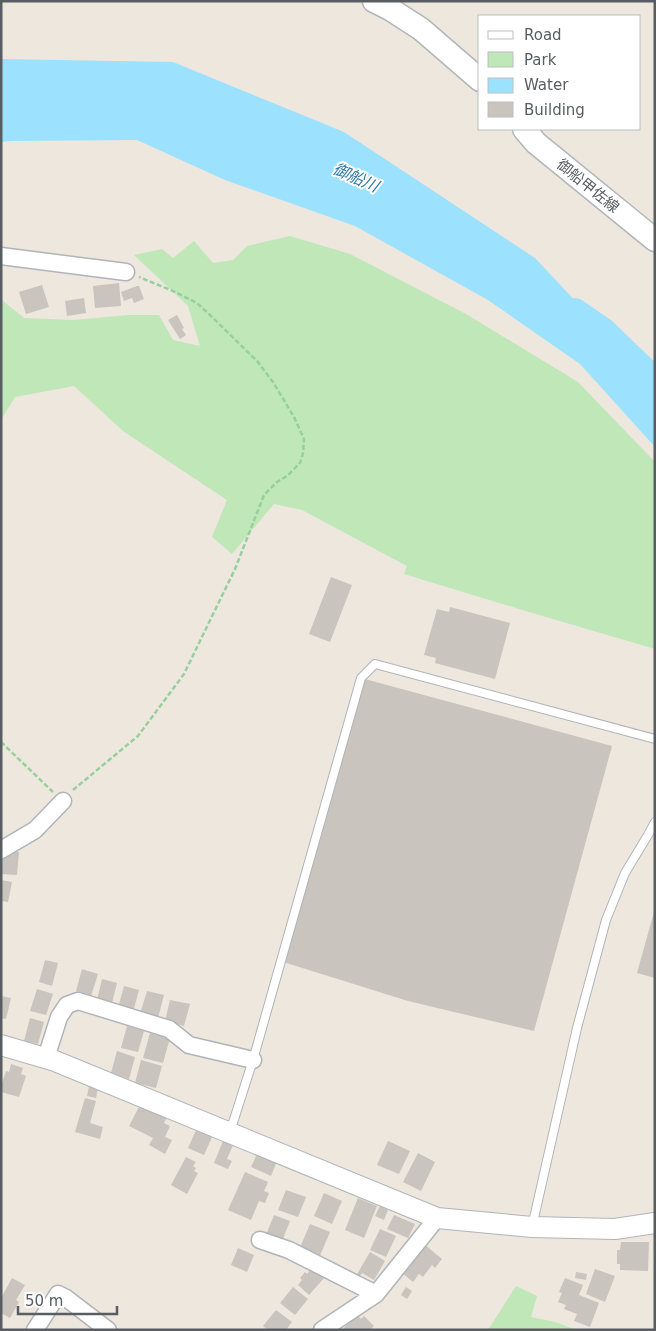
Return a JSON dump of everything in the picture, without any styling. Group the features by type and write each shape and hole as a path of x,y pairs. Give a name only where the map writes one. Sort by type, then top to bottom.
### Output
{"main road":[{"path":"374,1 421,29 478,78"},
{"name":"御船甲佐線","path":"525,130 536,143 655,240"}],"street":[{"path":"1,256 126,272"},
{"path":"1,850 35,830 63,801"},
{"path":"46,1058 59,1017 67,1004 78,1001 169,1029 189,1044 253,1060"},
{"path":"1,1046 46,1058 437,1218 532,1227 615,1230 655,1223"},
{"path":"322,1330 376,1294 437,1218"},
{"path":"260,1240 289,1250 376,1294"},
{"path":"35,1330 58,1294 108,1330"}],"lane":[{"path":"229,1134 253,1060 361,678 375,664 655,739"},
{"path":"532,1227 576,1028 606,920 624,873 655,822"}],"path":[{"path":"1,742 63,801 74,789 138,736 184,674 235,569 264,495 300,463 303,452 304,439 294,417 273,382 258,362 197,303 126,272"}],"green space":[{"path":"290,236 350,254 466,314 578,382 655,462 655,649 404,574 407,566 302,510 274,504 232,554 212,537 227,500 123,431 74,386 15,397 1,420 2,300 24,318 73,320 129,315 159,315 173,340 200,346 188,306 134,255 162,249 173,258 194,241 213,263 233,260 247,246"},
{"path":"516,1286 537,1296 531,1317 555,1322 577,1330 488,1330"}],"water":[{"path":"1,59 173,62 344,132 535,258 655,386 655,447 580,364 488,300 355,226 225,180 137,140 1,142"}],"building":[{"path":"119,283 121,306 95,308 93,286"},
{"path":"42,285 49,307 26,314 19,292"},
{"path":"139,286 144,299 134,303 132,298 124,301 121,292"},
{"path":"84,298 86,313 67,316 65,301"},
{"path":"177,315 186,335 180,339 168,320"},
{"path":"331,577 352,585 330,642 309,634"},
{"path":"450,607 510,623 495,679 435,663 436,658 424,655 437,609 449,612"},
{"path":"361,678 612,746 534,1031 408,1001 280,961"},
{"path":"3,850 19,852 17,875 1,874"},
{"path":"1,880 12,882 8,902 1,901"},
{"path":"655,912 655,978 637,973"},
{"path":"45,960 58,963 52,986 39,982"},
{"path":"82,969 98,974 91,996 76,991"},
{"path":"102,979 117,983 112,1003 97,1000"},
{"path":"124,986 139,990 133,1012 118,1008"},
{"path":"37,989 53,994 46,1015 30,1011"},
{"path":"147,991 164,995 158,1018 140,1014"},
{"path":"1,996 11,998 6,1019 1,1018"},
{"path":"170,1000 190,1004 184,1026 165,1021"},
{"path":"30,1018 44,1022 38,1044 24,1041"},
{"path":"127,1026 144,1031 138,1052 121,1048"},
{"path":"150,1033 170,1038 163,1063 143,1058"},
{"path":"117,1051 135,1057 129,1079 111,1073"},
{"path":"141,1060 162,1066 156,1088 135,1083"},
{"path":"11,1064 23,1068 21,1074 26,1076 19,1097 1,1092 6,1071 9,1072"},
{"path":"89,1086 98,1088 96,1098 87,1096"},
{"path":"85,1098 96,1101 90,1123 103,1127 100,1139 75,1132"},
{"path":"142,1101 167,1117 164,1123 170,1126 165,1137 172,1140 165,1154 149,1145 153,1138 129,1126"},
{"path":"197,1128 213,1135 204,1155 188,1148"},
{"path":"223,1141 233,1145 227,1159 232,1161 228,1169 214,1163"},
{"path":"388,1141 410,1151 399,1174 377,1165"},
{"path":"258,1152 277,1161 271,1176 251,1167"},
{"path":"418,1153 435,1162 421,1191 403,1182"},
{"path":"186,1157 196,1162 193,1166 196,1168 194,1171 198,1173 187,1194 171,1185"},
{"path":"245,1172 268,1182 264,1191 269,1193 265,1203 259,1201 251,1220 228,1210"},
{"path":"286,1190 306,1197 298,1217 278,1210"},
{"path":"324,1193 342,1201 332,1224 314,1216"},
{"path":"358,1198 377,1206 364,1238 345,1230"},
{"path":"380,1206 388,1210 384,1220 375,1216"},
{"path":"274,1215 290,1221 282,1241 266,1235"},
{"path":"394,1215 415,1224 408,1238 387,1229"},
{"path":"310,1224 330,1232 319,1258 299,1250"},
{"path":"380,1229 396,1236 386,1257 370,1250"},
{"path":"621,1242 649,1242 648,1271 620,1270 620,1264 617,1264 617,1250 620,1250"},
{"path":"425,1245 442,1259 435,1268 432,1265 423,1277 419,1274 413,1282 402,1273"},
{"path":"238,1248 254,1255 247,1272 231,1265"},
{"path":"370,1252 385,1261 374,1280 362,1273 359,1277 356,1276"},
{"path":"313,1266 325,1277 309,1295 298,1285 302,1280 300,1278 305,1272 307,1274"},
{"path":"595,1269 615,1276 605,1302 586,1294"},
{"path":"576,1272 587,1274 586,1280 575,1278"},
{"path":"12,1278 25,1285 16,1300 19,1302 10,1318 1,1313 1,1298"},
{"path":"565,1278 583,1285 579,1295 599,1303 590,1327 574,1321 577,1314 564,1309 566,1305 558,1302 562,1293 559,1292"},
{"path":"293,1287 308,1299 295,1315 280,1303"},
{"path":"406,1287 412,1291 407,1299 401,1295"},
{"path":"276,1310 292,1322 286,1330 268,1330 263,1326"},
{"path":"357,1315 361,1319 364,1316 374,1326 370,1330 342,1330"}],"waterway":[{"name":"御船川","path":"575,310 604,330 655,379"}]}
